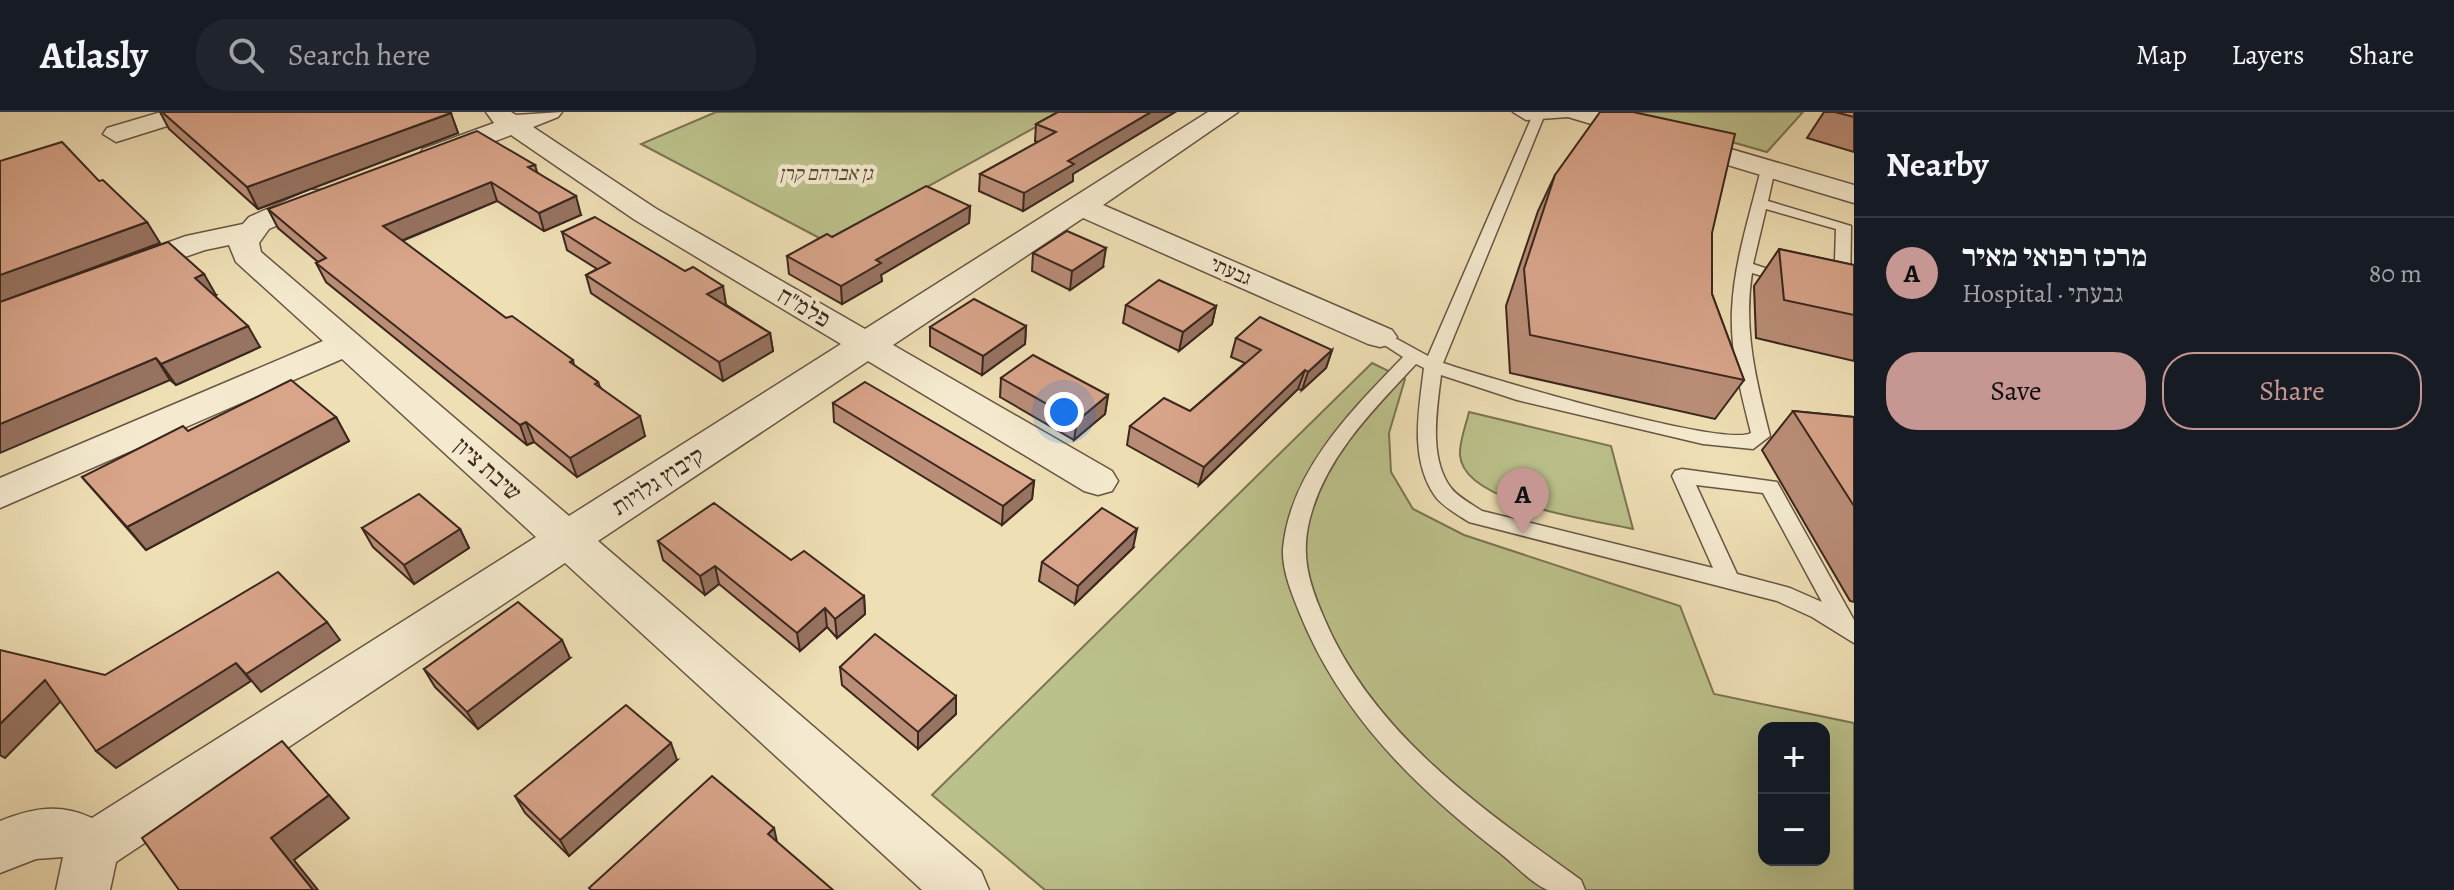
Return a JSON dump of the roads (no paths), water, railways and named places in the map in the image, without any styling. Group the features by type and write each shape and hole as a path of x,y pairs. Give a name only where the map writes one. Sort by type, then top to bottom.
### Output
{"street":[{"path":"116,134 187,112"},
{"path":"399,167 504,118 549,112"},
{"name":"קיבוץ גלויות","path":"86,870 567,540 1224,112"},
{"path":"1577,112 1854,194"},
{"name":"פלמ\"ח","path":"504,118 645,214 1098,481"},
{"path":"99,279 197,242 253,231 284,210 356,183"},
{"name":"גבעתי","path":"1081,206 1380,337"},
{"name":"שיבת ציון","path":"253,231 244,243 247,255 962,890"},
{"path":"0,494 347,344"},
{"path":"0,848 40,832 63,830 81,836 86,870"}],"lane":[{"path":"1541,113 1424,361 1337,437 1299,524 1293,549 1297,577 1323,645 1400,750 1466,811 1571,890"},
{"path":"1380,337 1424,361 1517,394 1703,438 1746,444 1761,436 1739,348 1738,302 1768,169"},
{"path":"1760,203 1844,226 1842,294 1828,290"},
{"path":"1745,266 1800,282"},
{"path":"1424,361 1430,461 1443,493 1476,517 1782,594 1850,631"},
{"path":"1729,580 1682,476 1770,487 1850,631"}],"place":[{"name":"מרכז רפואי מאיר","path":"1523,534"}],"park label":[{"name":"גן אברהם קרן","path":"826,173"}]}
